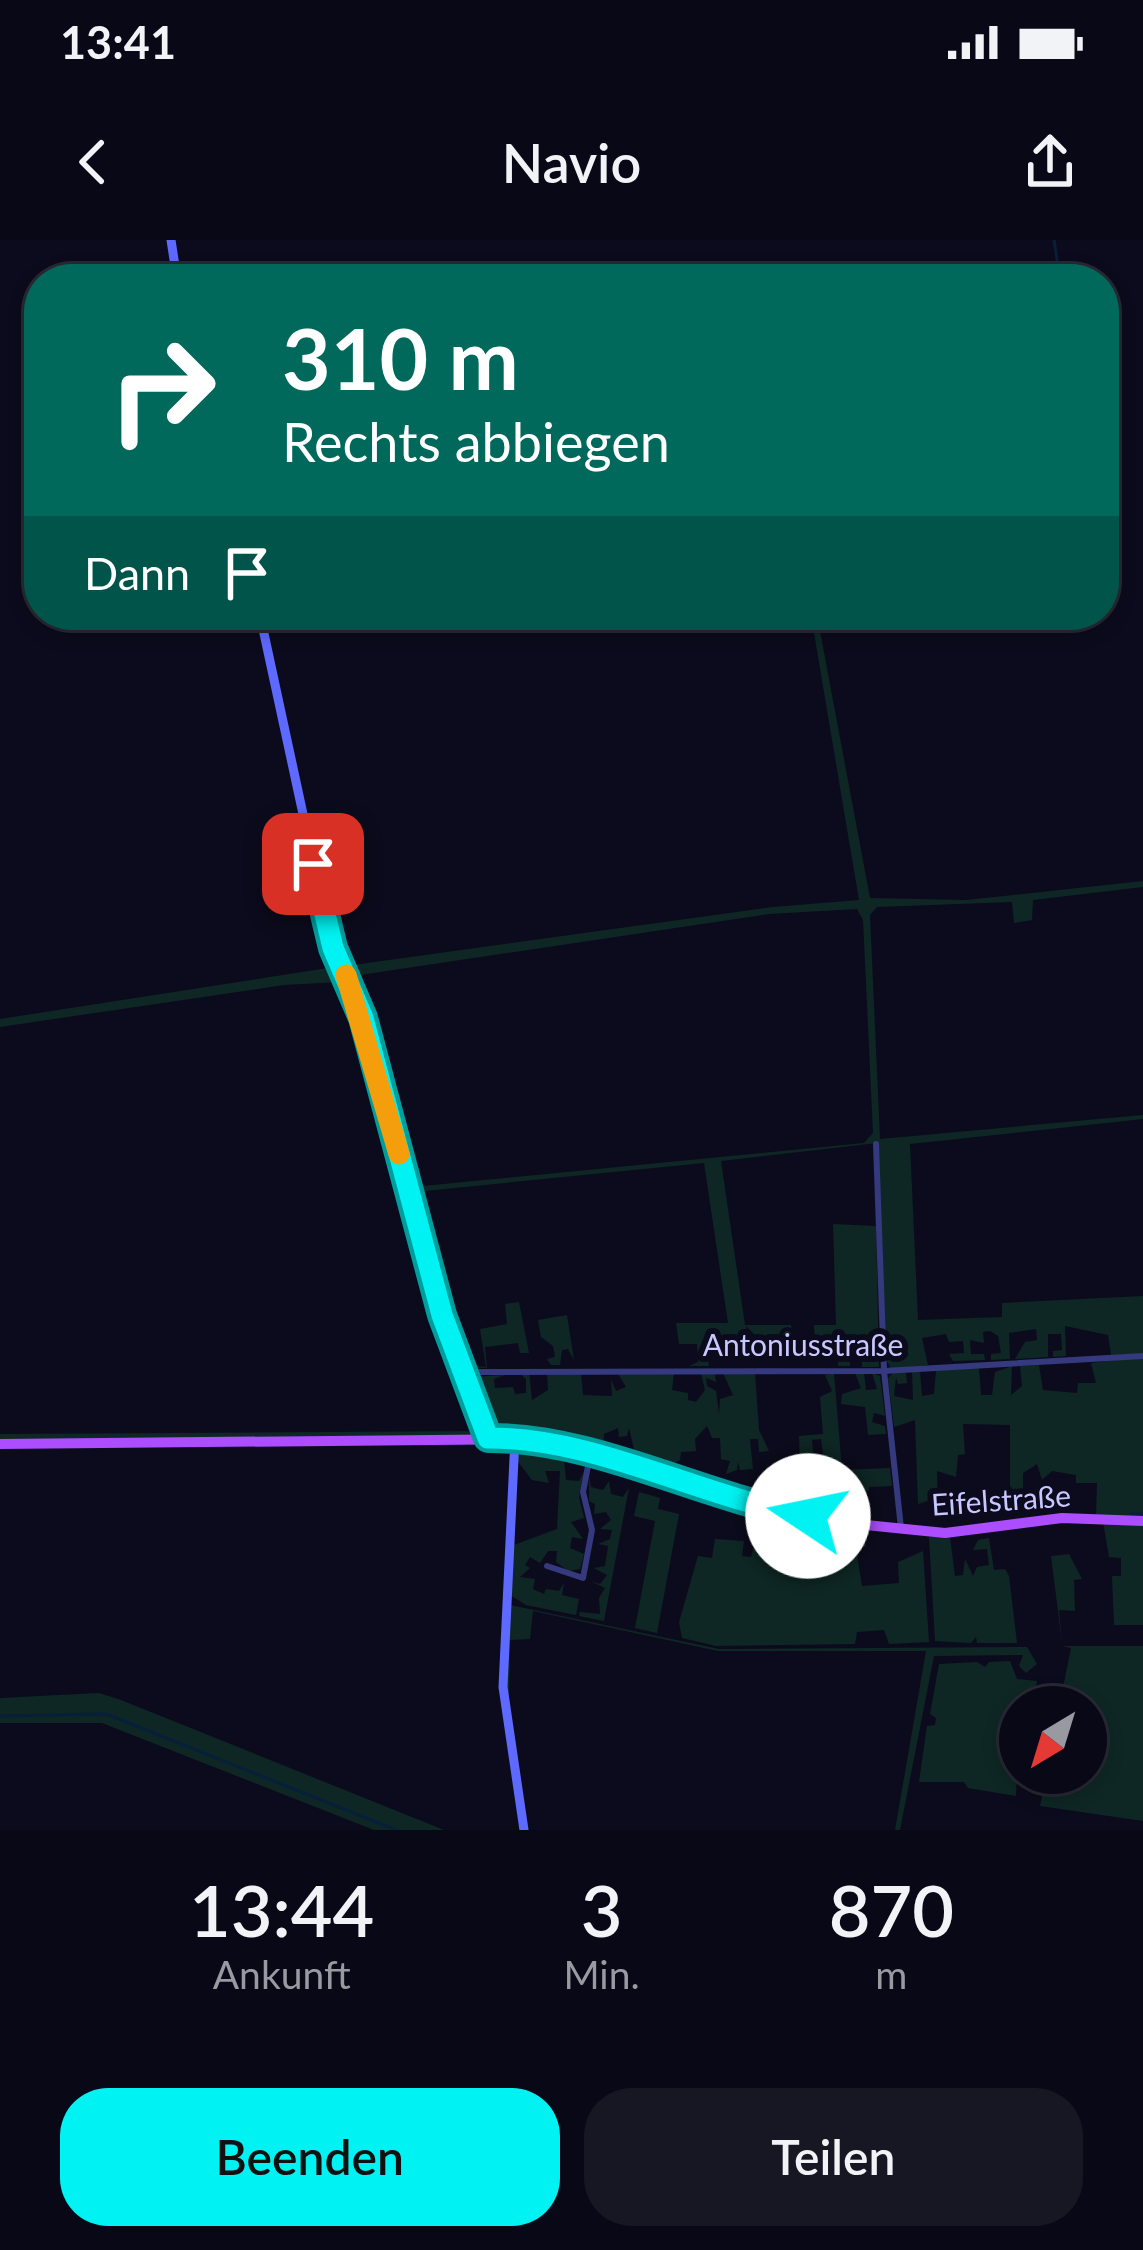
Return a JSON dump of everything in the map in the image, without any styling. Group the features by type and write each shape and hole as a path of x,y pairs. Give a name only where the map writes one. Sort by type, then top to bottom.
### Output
{"main road":[{"name":"Eifelstraße","path":"0,1444 549,1440 748,1504 901,1528 945,1533 1062,1518 1143,1521"}],"street":[{"path":"263,630 330,939 363,1018 442,1315 488,1438"},
{"path":"876,1144 884,1371 901,1528"},
{"name":"Antoniusstraße","path":"463,1372 884,1371 1143,1356"},
{"path":"515,1438 503,1688 524,1830"},
{"path":"547,1566 583,1578 592,1530 584,1492 590,1453"}],"green space":[{"path":"259,630 336,962 333,973 352,994 474,1413 443,1334 360,1022 339,982 284,985 0,1027 0,1019 334,967"},
{"path":"265,630 329,916 340,953 353,965 773,907 859,900 814,630 820,630 870,898 966,900 1143,881 1143,887 1033,900 1032,920 1014,923 1012,902 877,907 870,915 880,1139 1143,1115 1143,1119 910,1144 918,1320 1002,1317 1002,1303 1143,1296 1143,1354 1111,1355 1108,1335 1065,1326 1066,1356 1053,1357 1053,1351 1062,1350 1061,1334 1048,1334 1048,1357 1015,1359 1025,1342 1037,1340 1036,1329 1009,1333 1010,1359 991,1360 991,1354 1001,1353 998,1336 990,1331 983,1332 984,1343 970,1340 971,1354 984,1354 985,1360 953,1361 949,1354 964,1353 963,1341 949,1342 946,1334 922,1338 928,1365 891,1369 886,1359 877,1143 721,1161 745,1325 791,1325 793,1347 783,1340 760,1340 746,1326 748,1344 736,1346 733,1335 727,1349 718,1349 716,1340 705,1342 709,1366 689,1366 698,1362 697,1344 679,1344 676,1323 728,1323 704,1163 414,1192 447,1318 468,1365 486,1367 480,1329 507,1324 505,1304 519,1302 529,1353 520,1353 518,1343 485,1347 487,1368 465,1367 444,1315 380,1069 413,1187 864,1143 873,1133 863,920 857,909 769,914 355,976 339,957 330,927"},
{"path":"833,1224 876,1226 879,1367 862,1367 862,1349 850,1349 850,1366 838,1366 837,1343 815,1349 814,1325 836,1325"},
{"path":"567,1315 574,1360 568,1349 562,1350 560,1365 551,1365 547,1359 555,1357 553,1346 541,1337 538,1320"},
{"path":"1143,1357 1143,1517 1096,1515 1097,1483 1076,1483 1076,1475 1052,1471 1042,1480 1037,1464 1023,1473 1023,1496 1010,1496 1010,1425 963,1424 965,1454 958,1455 956,1477 937,1471 938,1507 927,1501 918,1504 915,1420 894,1427 888,1378 893,1373 906,1372 907,1383 898,1384 896,1377 894,1396 913,1400 912,1372 920,1371 922,1396 934,1394 936,1370 979,1368 981,1395 992,1395 995,1372 1012,1366 1011,1395 1022,1386 1020,1366 1039,1365 1043,1390 1077,1393 1078,1383 1096,1383 1091,1363"},
{"path":"518,1372 529,1372 532,1400 548,1390 547,1372 581,1372 583,1395 612,1396 611,1379 616,1391 626,1387 617,1372 674,1373 672,1390 688,1393 688,1400 696,1402 705,1390 701,1373 715,1373 716,1382 706,1378 707,1386 716,1391 719,1414 720,1399 733,1395 723,1373 755,1373 759,1430 769,1451 759,1452 758,1439 750,1439 753,1469 740,1470 738,1462 737,1470 726,1474 730,1461 721,1459 720,1438 712,1438 707,1426 695,1439 696,1451 681,1452 680,1460 673,1464 663,1458 660,1468 667,1474 637,1462 629,1428 627,1436 619,1437 618,1428 604,1434 603,1454 550,1436 496,1434 488,1426 469,1377 505,1375 494,1379 495,1388 513,1387 515,1394 526,1393 526,1379"},
{"path":"834,1373 842,1470 890,1468 892,1486 869,1487 869,1491 843,1486 839,1473 826,1475 821,1439 812,1440 815,1471 800,1468 799,1436 823,1434 820,1397 832,1391 825,1375"},
{"path":"855,1373 864,1373 866,1390 877,1389 872,1373 880,1376 885,1416 874,1413 872,1422 885,1426 886,1434 868,1435 865,1407 841,1404 842,1394 861,1388"},
{"path":"475,1417 481,1428 477,1435 0,1440 0,1434 479,1431"},
{"path":"520,1443 563,1450 566,1480 579,1481 584,1471 579,1497 584,1518 571,1522 583,1539 572,1537 570,1548 584,1554 580,1569 568,1571 556,1562 557,1551 548,1551 540,1563 530,1557 525,1565 530,1568 520,1577 535,1579 533,1589 544,1594 546,1589 559,1591 564,1583 562,1595 579,1599 576,1615 526,1605 510,1595 511,1546 557,1529 560,1471 545,1471 549,1483 532,1480 516,1459"},
{"path":"589,1477 591,1487 603,1490 609,1481 611,1494 623,1497 629,1488 604,1621 579,1616 580,1612 600,1614 599,1598 605,1588 592,1582 600,1584 607,1575 594,1568 605,1566 608,1546 598,1544 610,1539 612,1530 600,1529 611,1520 606,1512 594,1514"},
{"path":"639,1492 660,1498 658,1509 679,1514 657,1633 635,1628 655,1521 634,1516"},
{"path":"799,1519 814,1522 808,1556 826,1552 826,1537 816,1538 820,1523 831,1527 831,1561 834,1556 844,1561 849,1540 834,1541 836,1528 865,1530 866,1547 856,1548 862,1586 899,1583 898,1562 923,1551 929,1642 889,1644 884,1630 857,1632 855,1644 716,1646 682,1638 679,1622 698,1556 712,1558 715,1539 744,1541 742,1556 751,1557 758,1531 768,1565 785,1567 787,1553 795,1553"},
{"path":"1103,1522 1143,1525 1143,1625 1114,1625 1112,1576 1121,1576 1121,1558 1109,1557"},
{"path":"929,1537 950,1537 955,1576 963,1575 965,1559 973,1576 977,1567 989,1565 987,1549 973,1550 978,1540 989,1538 994,1570 1005,1569 1009,1576 1017,1643 977,1643 976,1637 971,1643 935,1641"},
{"path":"1069,1554 1082,1579 1074,1580 1075,1611 1059,1610 1062,1643 1051,1556"},
{"path":"510,1605 719,1649 1027,1647 1037,1664 1026,1673 1019,1666 1023,1655 934,1656 900,1830 895,1830 926,1651 718,1651 533,1611 530,1639 510,1640 509,1711 526,1830 505,1701"},
{"path":"1062,1646 1143,1646 1143,1821 1040,1806 1043,1794 1107,1794 1107,1686 1063,1686 1071,1648"},
{"path":"1010,1661 1017,1679 1037,1681 1036,1686 999,1686 999,1793 968,1788 964,1782 919,1782 927,1726 935,1725 936,1718 930,1714 939,1664 977,1662 985,1667 989,1662"},
{"path":"99,1693 444,1830 374,1830 102,1723 0,1723 0,1698"}],"waterway":[{"path":"1054,240 1058,264"},
{"path":"1131,1514 1143,1514"},
{"path":"0,1716 106,1714 396,1830"}],"slow traffic":[{"path":"346,975 363,1018 399,1154"}],"route":[{"path":"313,864 333,948 363,1018 442,1315 488,1438 549,1440 688,1487 808,1516"}]}
